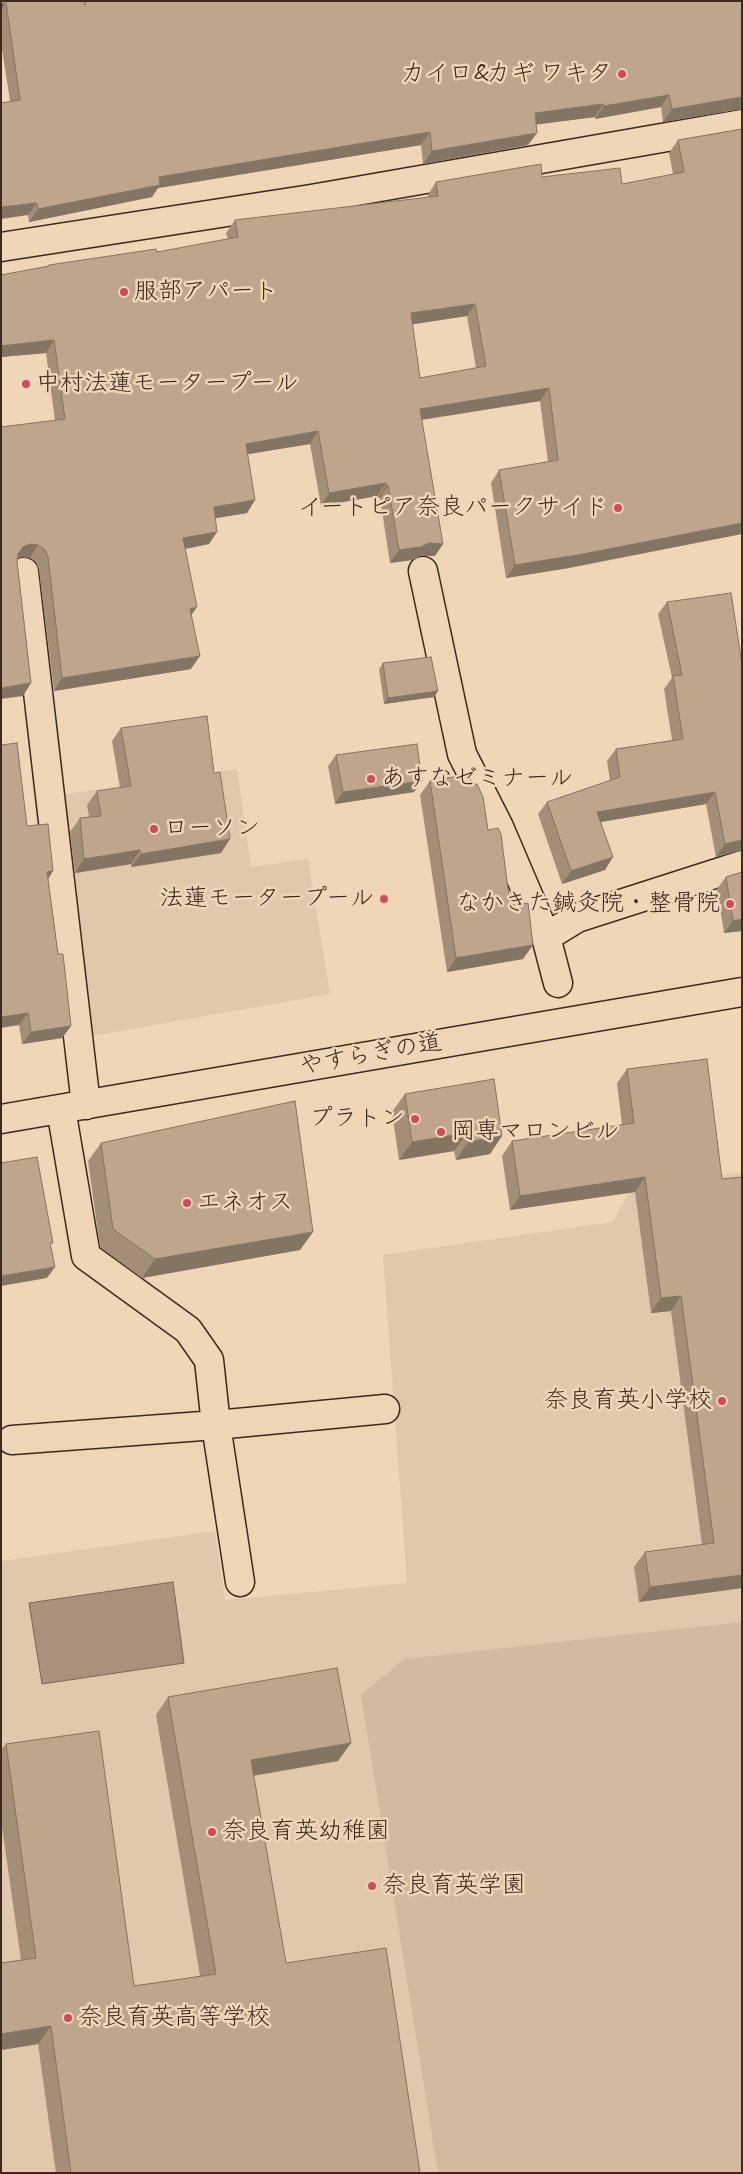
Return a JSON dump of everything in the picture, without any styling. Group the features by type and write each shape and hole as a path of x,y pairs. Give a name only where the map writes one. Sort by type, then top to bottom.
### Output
{"street":[{"path":"1,247 311,198 742,124"},
{"path":"423,571 462,754 499,827 546,937 558,983"},
{"path":"24,572 86,1256 188,1330 209,1360 216,1425 240,1582"},
{"path":"546,937 577,918 742,865"},
{"name":"やすらぎの道","path":"1,1119 742,992"},
{"path":"12,1440 216,1425 385,1409"}],"shaded area":[{"path":"237,769 251,867 308,859 330,994 92,1036 59,795"},
{"name":"奈良育英学園","path":"742,1173 742,2173 1,2173 1,1561 215,1531 225,1600 407,1583 383,1255 613,1222 634,1183"},
{"path":"173,1582 184,1663 42,1684 29,1603"},
{"path":"742,1622 742,2173 438,2173 361,1695 404,1659"}],"building":[{"path":"1,1 84,1 85,5 85,1 742,1 742,97 672,109 669,95 604,106 603,104 535,113 537,133 432,151 430,132 159,177 160,185 38,209 37,203 1,207 1,103 20,100 6,3 1,4"},
{"path":"742,129 742,523 578,555 515,565 499,470 558,460 549,388 420,409 443,544 429,543 421,547 399,550 388,485 386,486 386,483 329,493 318,431 246,444 255,500 214,507 217,532 183,538 197,607 190,609 200,656 62,678 48,557 45,550 38,545 30,544 23,547 18,554 17,561 31,683 1,688 1,427 65,419 54,340 1,346 1,275 49,265 156,249 157,252 238,237 235,220 438,196 436,182 541,164 542,177 620,168 622,184 684,172 678,140","holes":["475,304 486,366 420,378 411,313"]},
{"path":"731,593 742,664 742,840 725,844 715,792 597,812 613,857 571,871 547,802 620,777 616,749 683,739 673,676 682,675 667,602"},
{"path":"431,657 438,691 388,698 383,663"},
{"path":"207,716 214,773 220,772 230,839 141,854 140,850 84,859 80,818 101,816 97,791 131,786 121,728"},
{"path":"17,743 27,826 48,824 53,871 47,872 58,954 63,954 71,1026 31,1032 28,1013 1,1017 1,745"},
{"name":"あすなゼミナール","path":"417,744 422,781 343,792 336,755"},
{"path":"470,774 471,785 477,784 483,797 488,830 498,828 501,834 510,905 528,903 533,945 456,958 430,781"},
{"path":"742,872 742,919 733,921 726,877"},
{"path":"707,1059 722,1179 742,1177 742,1575 650,1587 645,1552 714,1543 681,1296 661,1298 645,1177 520,1196 512,1141 634,1123 627,1069"},
{"path":"494,1079 502,1136 468,1142 467,1133 412,1142 405,1094"},
{"path":"295,1101 313,1232 155,1259 113,1229 101,1143"},
{"path":"37,1157 53,1243 50,1243 55,1267 1,1276 1,1163"},
{"path":"337,1668 351,1743 251,1760 286,1963 386,1948 420,2173 71,2173 51,2026 1,2034 1,1963 36,1958 6,1744 99,1731 134,1986 216,1974 168,1697"}],"place":[{"name":"カイロ&カギ ワキタ","path":"622,74"},
{"name":"服部アパート","path":"124,292"},
{"name":"中村法蓮モータープール","path":"26,384"},
{"name":"イートピア奈良パークサイド","path":"618,508"},
{"name":"あすなゼミナール","path":"371,779"},
{"name":"ローソン","path":"154,829"},
{"name":"法蓮モータープール","path":"384,899"},
{"name":"なかきた鍼灸院・整骨院","path":"730,904"},
{"name":"プラトン","path":"415,1119"},
{"name":"岡専マロンビル","path":"441,1132"},
{"name":"エネオス","path":"187,1203"},
{"name":"奈良育英小学校","path":"722,1401"},
{"name":"奈良育英幼稚園","path":"212,1832"},
{"name":"奈良育英学園","path":"372,1886"},
{"name":"奈良育英高等学校","path":"68,2018"}]}
